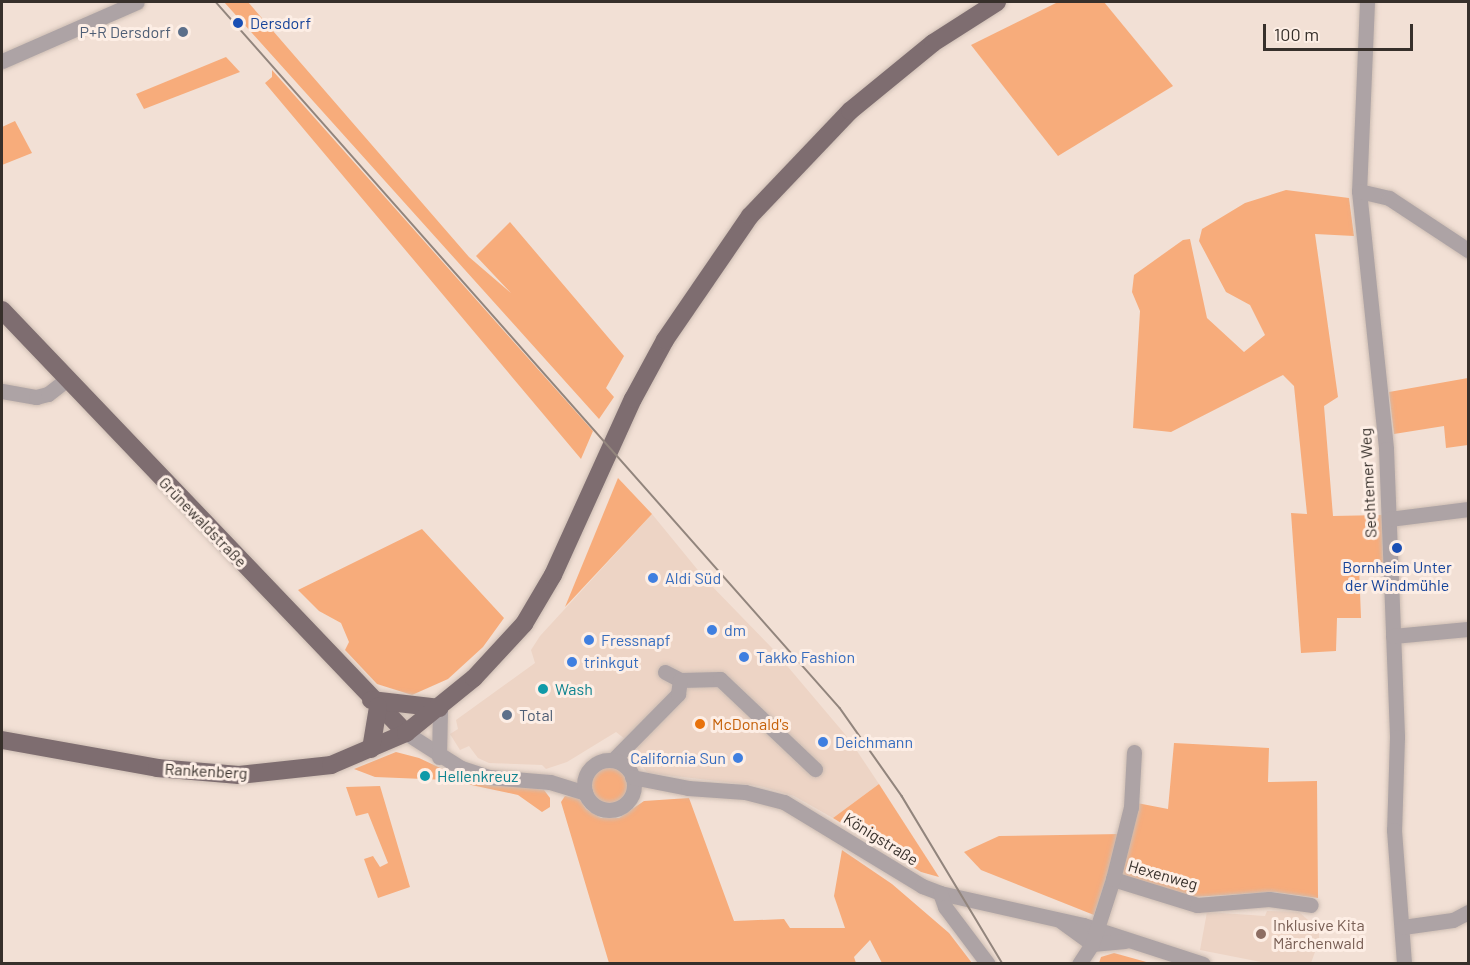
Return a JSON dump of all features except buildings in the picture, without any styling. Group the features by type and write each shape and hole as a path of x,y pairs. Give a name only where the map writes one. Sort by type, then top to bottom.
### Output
{"main road":[{"name":"Rankenberg","path":"2,740 157,768 239,775 331,765 406,734 440,708 524,624 553,574 633,399 665,340 750,216 850,111 933,43 997,2"},
{"name":"Grünewaldstraße","path":"2,310 406,734"},
{"path":"371,749 374,703 440,708"}],"street":[{"path":"2,62 137,2"},
{"name":"Sechtemer Weg","path":"1367,2 1359,190 1386,449 1397,737 1394,830 1404,963"},
{"path":"1359,190 1389,198 1468,250"},
{"path":"2,391 36,397 48,394 67,379"},
{"path":"1389,519 1468,509"},
{"path":"1393,636 1468,628"},
{"path":"665,672 681,680 720,679 815,769"},
{"path":"631,796 624,768 635,739 678,694 681,680"},
{"path":"438,757 440,708"},
{"name":"Königstraße","path":"406,734 438,757 489,777 550,782 585,793 596,806 611,809 631,796 688,788 745,792 784,802 922,886 940,893 1096,928 1128,941 1203,963"},
{"name":"Hexenweg","path":"1080,963 1092,944 1113,879 1131,807 1134,752"},
{"name":"Königstraße","path":"550,782 586,776 597,763 624,768 688,788"},
{"path":"585,793 586,776"},
{"name":"Hexenweg","path":"1113,879 1197,905 1269,899 1311,905"},
{"path":"940,893 945,908 988,963"},
{"path":"1403,927 1453,920 1468,912"},
{"name":"Königstraße","path":"1058,920 1092,944 1128,941"}],"shaded area":[{"path":"224,2 248,2 469,257 511,293 476,256 510,222 624,356 606,388 614,397 599,419"},
{"path":"1058,2 1104,2 1173,86 1058,156 971,45"},
{"path":"226,57 240,72 144,109 136,94"},
{"path":"272,70 593,431 581,459 265,83 272,77"},
{"path":"15,121 32,153 2,165 2,127"},
{"path":"1286,190 1349,198 1354,236 1315,234 1338,397 1324,406 1333,516 1382,515 1383,565 1359,566 1361,618 1337,618 1336,651 1301,653 1291,513 1307,514 1294,386 1283,375 1171,432 1133,428 1140,311 1132,292 1134,275 1183,240 1190,239 1207,318 1244,352 1265,335 1250,305 1226,292 1199,241 1202,229 1245,203"},
{"path":"1468,378 1468,445 1446,448 1444,426 1394,434 1389,392"},
{"path":"618,478 652,514 565,607"},
{"path":"652,514 706,580 772,648 849,739 879,784 833,818 794,796 760,786 648,773 640,764 638,749 616,732 567,762 546,769 542,765 489,763 478,758 469,746 460,750 450,734 458,729 456,720 535,663 531,650 540,636"},
{"path":"422,529 504,618 483,647 448,679 412,695 377,684 345,650 349,642 341,623 319,611 298,590"},
{"path":"1174,743 1269,748 1268,782 1317,781 1318,898 1274,892 1193,897 1120,875 1137,803 1168,809"},
{"path":"396,752 419,758 462,778 544,790 550,798 550,807 542,812 518,795 448,780 375,777 354,769"},
{"path":"610,766 623,772 629,785 623,798 610,804 597,798 591,785 597,772"},
{"path":"879,784 939,877 921,872 833,818"},
{"path":"380,786 410,887 378,898 364,859 373,856 380,867 388,863 368,813 356,816 346,787"},
{"path":"565,796 579,798 586,809 601,818 619,818 644,801 689,798 734,921 784,919 790,928 845,928 834,896 842,850 892,884 949,933 972,963 882,963 870,940 854,957 856,963 609,963 561,802"},
{"path":"1121,834 1094,915 981,870 964,852 999,836"},
{"name":"Inklusive Kita Märchenwald","path":"1267,911 1299,912 1308,920 1319,921 1319,941 1311,963 1266,963 1200,950 1207,912 1265,916"},
{"path":"1114,953 1150,963 1099,963 1101,957"}],"tram line":[{"path":"216,2 840,708 902,796 1003,964"}],"place":[{"name":"Dersdorf","path":"238,23"},
{"name":"P+R Dersdorf","path":"183,32"},
{"name":"Bornheim Unter der Windmühle","path":"1397,548"},
{"name":"Aldi Süd","path":"653,578"},
{"name":"dm","path":"712,630"},
{"name":"Fressnapf","path":"589,640"},
{"name":"Takko Fashion","path":"744,657"},
{"name":"trinkgut","path":"572,662"},
{"name":"Wash","path":"543,689"},
{"name":"Total","path":"507,715"},
{"name":"McDonald's","path":"700,724"},
{"name":"Deichmann","path":"823,742"},
{"name":"California Sun","path":"738,758"},
{"name":"Hellenkreuz","path":"425,776"},
{"name":"Inklusive Kita Märchenwald","path":"1261,934"}]}
